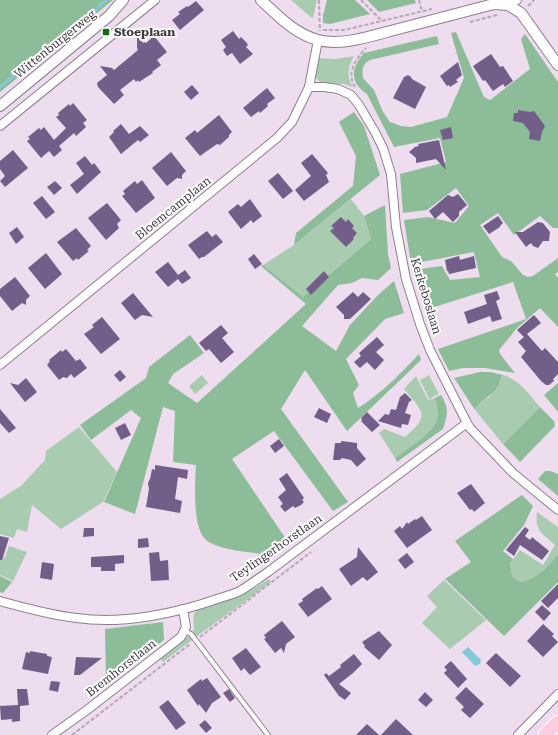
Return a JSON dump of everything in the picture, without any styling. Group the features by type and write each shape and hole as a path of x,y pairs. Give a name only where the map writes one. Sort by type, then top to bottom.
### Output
{"main road":[{"path":"545,735 558,722"}],"street":[{"name":"Wittenburgerweg","path":"0,106 109,16 123,0"},
{"path":"0,126 155,0"},
{"path":"261,0 289,26 304,35 328,42 359,39 494,4 508,5 521,13 558,65"},
{"path":"508,5 517,0"},
{"name":"Bloemcamplaan","path":"0,365 277,138 292,122 309,88 318,40"},
{"name":"Kerkeboslaan","path":"309,88 324,87 338,89 351,95 359,105 380,143 391,174 396,227 406,279 420,324 433,357 470,428 513,473 558,510"},
{"name":"Teylingerhorstlaan","path":"0,601 78,619 104,620 145,617 183,609 210,602 240,591 268,572 467,423"},
{"path":"183,609 186,627 184,631"},
{"name":"Bremhorstlaan","path":"52,735 87,710 174,642 184,631"},
{"path":"518,735 558,694"}],"lane":[{"path":"184,631 191,634 196,640 268,735"}],"path":[{"path":"319,0 320,30 344,30 435,8"},
{"path":"361,0 382,21"},
{"path":"419,0 422,11"},
{"path":"526,9 534,0"},
{"path":"359,105 358,91 351,76 353,63 366,48"},
{"path":"72,735 313,551"}],"green space":[{"path":"0,0 113,0 0,92"},
{"path":"291,0 317,0 313,18 312,18"},
{"path":"327,0 355,0 370,14 330,24 323,23 323,15"},
{"path":"367,0 415,0 416,3 379,12"},
{"path":"456,32 484,97 490,100 530,69 521,39 525,34 558,82 558,228 553,228 540,216 514,235 498,213 480,225 502,257 511,261 523,275 528,277 533,276 558,258 558,272 555,274 558,278 558,327 540,308 517,328 499,350 500,354 515,373 485,368 463,368 449,371 438,349 526,319 513,282 425,310 412,270 442,266 450,280 480,277 474,252 411,264 404,220 428,217 455,223 469,206 456,188 427,210 403,213 400,174 446,162 440,138 394,147 367,94 357,85 354,75 356,64 364,53 437,36 439,44 370,60 365,63 363,68 363,78 374,90 383,112 390,122 401,126 411,127 447,117 464,78 451,33"},
{"path":"354,56 350,64 349,72 349,79 353,87 344,84 321,83 316,78 315,72 318,58 335,59"},
{"path":"354,112 364,126 380,175 294,245 296,233 353,186 356,156 339,122"},
{"path":"351,199 364,216 371,239 303,297 263,265 294,245"},
{"path":"385,205 388,254 391,268 378,280 362,278 352,283 338,285 302,326 336,351 350,325 378,295 394,281 404,313 385,319 346,359 359,385 353,393 358,408 383,390 419,354 421,360 347,431 305,370 281,409 348,502 333,511 274,431 232,459 290,545 282,551 274,554 266,554 231,550 220,547 206,540 198,526 196,515 196,465 173,462 175,411 163,407 135,514 104,502 141,418 131,410 91,440 80,425 146,378 149,367 190,335 204,353 173,374 168,383 197,403 306,304 261,266 263,265 303,297 371,239 364,216"},
{"path":"480,372 490,372 503,375 496,389 477,406 475,410 454,378"},
{"path":"202,375 208,383 195,394 189,386"},
{"path":"429,375 439,394 429,399 420,380"},
{"path":"503,375 519,384 528,392 540,407 503,444 475,410 479,402 489,397"},
{"path":"416,376 428,400 435,398 438,417 430,431 425,436 395,458 379,433 384,429 405,437 419,423 422,417 420,409 404,389"},
{"path":"558,383 558,412 544,395"},
{"path":"441,395 447,411 443,429 397,462 395,458 419,441 434,425 438,414 435,398"},
{"path":"540,407 554,421 555,426 520,462 503,444"},
{"path":"79,427 117,472 103,502 61,529 32,505 27,532 17,529 14,538 0,534 0,499 22,485 45,460 46,451"},
{"path":"545,471 558,474 558,496 538,479"},
{"path":"522,495 533,506 524,525 503,551 513,559 510,563 512,576 520,582 532,578 546,568 558,554 558,582 504,636 445,579 471,562 455,541"},
{"path":"537,512 558,527 558,554 546,568 537,575 520,582 512,576 510,563 520,550 543,565 555,545 540,532 537,524"},
{"path":"9,546 27,552 13,581 0,575 0,556 5,558"},
{"path":"0,576 12,582 3,593 0,592"},
{"path":"269,579 271,582 196,637 193,633 193,618 197,610 246,593"},
{"path":"444,580 486,620 450,649 422,623 437,607 427,596"},
{"path":"163,622 164,640 106,683 105,629"},
{"path":"189,636 192,640 163,662 160,658"}],"water":[{"path":"468,647 481,660 480,664 475,666 462,652"}],"building":[{"path":"196,1 204,10 180,30 172,20 180,14 178,12"},
{"path":"233,31 239,39 241,37 246,42 248,45 246,47 253,54 240,64 232,53 227,56 223,50 226,47 221,40"},
{"path":"137,36 143,43 146,43 154,36 167,52 157,60 161,65 152,72 153,73 139,82 138,80 136,82 134,79 120,90 124,95 114,104 98,87 97,83 107,75 100,66 112,68 114,70 138,50"},
{"path":"491,54 500,67 503,66 513,81 505,87 503,84 493,91 485,80 483,81 473,66"},
{"path":"458,62 462,75 456,80 458,82 450,87 449,85 447,86 440,76"},
{"path":"408,75 426,87 415,109 393,98 404,77"},
{"path":"192,85 199,93 191,100 184,92"},
{"path":"267,88 275,98 267,104 268,106 260,113 259,111 251,117 243,108"},
{"path":"73,103 87,120 83,123 86,127 76,136 74,133 59,146 62,150 54,157 49,151 41,158 27,141 30,139 28,137 39,128 41,130 44,127 54,140 66,128 56,117 59,115 58,113 69,104 70,106"},
{"path":"518,110 530,112 534,111 545,126 540,141 529,139 530,132 523,123 513,121 514,113 518,113"},
{"path":"219,115 232,132 220,145 217,144 200,156 185,138 195,130 197,133"},
{"path":"121,124 129,134 140,126 149,135 140,142 138,140 121,154 109,137"},
{"path":"451,127 453,138 443,140 440,130"},
{"path":"439,140 446,170 436,159 416,163 416,158 409,152 415,147 419,146 418,144"},
{"path":"13,150 28,168 5,187 0,181 5,176 0,169 0,161"},
{"path":"171,152 186,171 182,175 182,179 177,178 167,186 152,168"},
{"path":"312,154 328,173 326,175 329,182 304,201 295,190 311,176 301,163"},
{"path":"85,156 92,165 94,163 101,172 77,194 70,185 84,174 76,163"},
{"path":"278,173 293,191 283,199 268,181"},
{"path":"142,180 155,198 136,213 122,196 125,194 123,191 135,181 137,184"},
{"path":"55,181 62,188 54,195 47,187"},
{"path":"458,194 467,205 459,212 459,216 453,222 443,212 435,219 429,211 448,195 453,197"},
{"path":"42,196 55,212 46,219 33,203"},
{"path":"250,199 262,216 253,223 251,220 241,229 228,212 238,204 241,207"},
{"path":"107,203 121,220 117,224 119,228 106,240 88,218"},
{"path":"498,216 503,223 500,227 489,234 483,226"},
{"path":"341,217 346,222 348,219 354,226 352,228 357,233 353,238 354,239 346,247 330,231 334,228 331,226"},
{"path":"538,222 543,223 550,232 549,241 543,241 538,248 533,246 531,243 526,247 515,232 523,232"},
{"path":"17,227 24,237 16,244 9,233"},
{"path":"76,228 91,246 87,250 89,251 78,260 77,258 73,261 57,242"},
{"path":"207,231 212,237 216,234 223,242 204,257 199,259 188,245"},
{"path":"46,253 62,274 45,289 28,268"},
{"path":"254,254 262,264 255,269 248,259"},
{"path":"459,256 460,260 474,256 476,268 449,274 445,260"},
{"path":"168,262 178,275 185,270 191,278 182,284 178,279 168,287 155,272"},
{"path":"324,271 329,277 311,295 306,289"},
{"path":"15,277 30,296 26,300 26,305 22,303 12,311 0,296 0,289"},
{"path":"497,291 500,299 496,301 502,319 492,322 490,316 468,324 464,312 487,304 484,295"},
{"path":"353,292 358,297 363,292 371,299 350,319 344,319 344,315 336,307"},
{"path":"133,293 153,317 142,315 135,320 134,319 121,303"},
{"path":"534,315 541,323 527,334 542,351 545,348 558,362 558,374 553,379 554,381 549,385 546,385 541,381 521,357 526,351 518,342 524,337 517,330"},
{"path":"102,317 120,339 101,354 84,334 94,327 92,325"},
{"path":"221,325 228,333 222,338 234,352 221,363 209,349 206,351 199,343"},
{"path":"377,337 384,345 376,352 384,360 375,370 367,362 360,368 354,362 361,356 359,353"},
{"path":"66,349 76,361 80,359 87,368 74,378 71,374 67,378 63,377 59,380 47,365 50,361 49,360 61,350 62,352"},
{"path":"120,370 126,377 120,382 114,375"},
{"path":"26,378 37,392 25,402 10,383 18,385"},
{"path":"405,393 412,400 409,402 405,413 411,415 408,425 402,424 401,428 378,421 385,414 389,415 391,409 396,410 400,397"},
{"path":"319,408 331,414 327,423 314,417"},
{"path":"0,409 16,428 9,433 0,423"},
{"path":"367,412 380,425 372,432 361,421 361,418"},
{"path":"125,423 131,435 121,440 115,428"},
{"path":"279,439 284,446 275,453 270,446"},
{"path":"341,441 357,443 357,448 366,459 357,467 351,460 342,458 340,460 333,460 335,443 341,443"},
{"path":"155,465 188,470 187,479 178,477 175,499 182,501 180,513 146,507 149,489 148,483 152,469 155,470"},
{"path":"287,473 304,498 302,500 304,502 295,508 293,506 285,512 280,506 283,504 278,497 286,490 279,479"},
{"path":"471,484 485,503 474,512 472,509 470,510 457,493"},
{"path":"422,516 432,530 407,548 394,531 400,526 402,529 407,522 408,524"},
{"path":"525,527 529,530 525,536 530,540 532,537 549,551 542,560 520,545 514,556 506,550"},
{"path":"84,528 94,528 94,536 83,537"},
{"path":"0,536 9,538 2,560 0,560"},
{"path":"148,538 149,547 138,548 138,539"},
{"path":"358,547 378,572 367,581 363,577 351,586 339,569 357,557"},
{"path":"159,552 160,561 168,560 169,580 151,581 149,553"},
{"path":"407,553 414,562 405,569 398,560"},
{"path":"124,555 124,563 115,564 115,571 101,571 101,567 91,567 91,557"},
{"path":"42,562 54,564 52,580 40,578"},
{"path":"558,584 558,598 548,608 541,601"},
{"path":"322,586 332,599 308,617 298,604 303,601 302,599"},
{"path":"542,605 551,613 544,621 535,612"},
{"path":"282,621 295,637 286,644 284,653 281,648 275,653 264,639 266,638 264,635"},
{"path":"543,624 554,634 552,636 558,642 543,657 527,641"},
{"path":"379,631 392,645 379,660 364,647 365,646 362,642"},
{"path":"246,648 261,667 250,675 244,668 241,671 232,658"},
{"path":"30,651 47,654 47,656 52,657 48,674 22,669 26,652 30,653"},
{"path":"496,653 521,676 510,687 486,663"},
{"path":"354,654 362,664 339,684 351,693 345,700 339,696 324,675 326,673 329,676"},
{"path":"76,657 102,658 80,675 74,675"},
{"path":"451,661 467,679 458,688 444,673 447,670 444,667"},
{"path":"207,678 221,697 212,703 206,713 199,704 198,706 187,690 201,679 202,681"},
{"path":"51,681 60,682 58,692 49,690"},
{"path":"466,687 484,704 470,718 461,710 464,707 455,698"},
{"path":"17,689 27,689 29,705 20,706 20,721 12,722 12,719 1,720 0,706 18,705"},
{"path":"229,689 235,698 230,702 223,693"},
{"path":"425,692 433,700 426,707 418,700"},
{"path":"168,700 186,723 176,730 159,707"},
{"path":"396,719 413,735 381,735"},
{"path":"205,720 212,728 206,733 199,725"},
{"path":"367,724 379,735 356,735"}],"waterway":[{"path":"0,87 106,0"}],"place":[{"name":"Stoeplaan","path":"106,32"}]}
